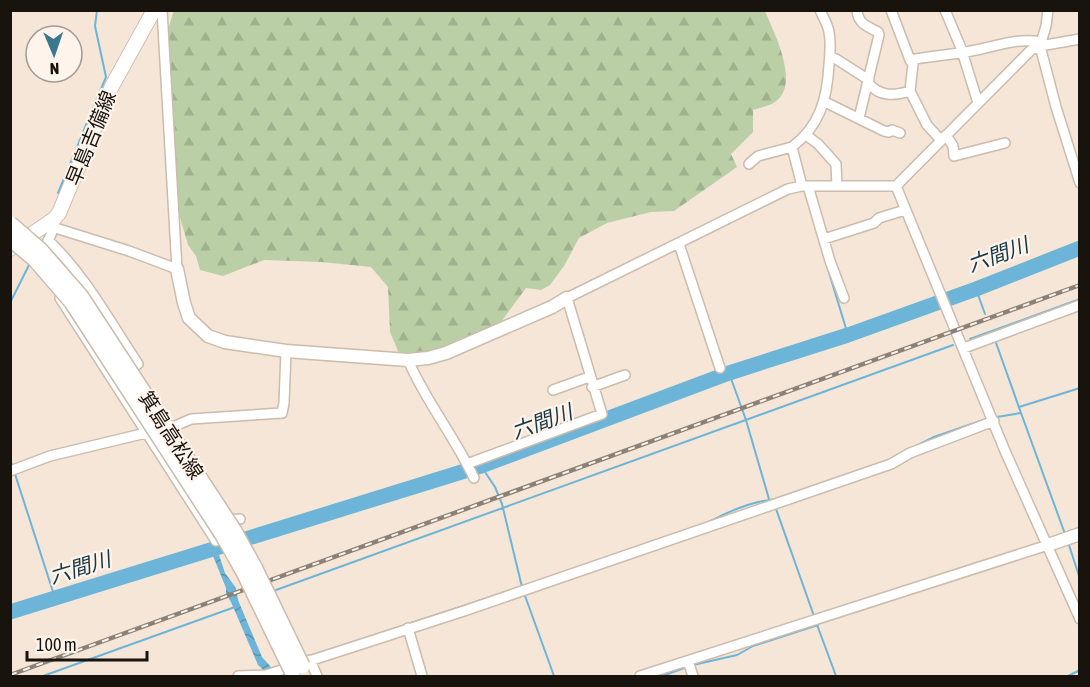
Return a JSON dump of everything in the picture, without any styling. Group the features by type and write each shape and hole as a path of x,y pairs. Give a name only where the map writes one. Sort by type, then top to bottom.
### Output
{"main road":[{"name":"早島吉備線","path":"10,249 50,226 59,213 112,86 154,10"},
{"name":"箕島高松線","path":"10,224 40,250 81,297 234,531 254,567 290,669"},
{"name":"箕島高松線","path":"10,238 35,258 72,302 223,535 250,583 290,669"}],"street":[{"path":"162,10 177,269 189,318 208,336 233,343 286,351 408,360 446,353 552,307 788,189 805,186 896,186 1031,50 1040,44"},
{"path":"749,164 758,156 792,147 817,121 825,102 830,57 829,32 820,10"},
{"path":"857,10 861,23 878,32 879,35 859,118"},
{"path":"891,10 912,64 910,91 927,125 953,146 954,156 1005,143"},
{"path":"945,10 963,52 978,103"},
{"path":"1048,10 1040,44 1056,107 1080,183"},
{"path":"910,60 1015,41 1024,40 1040,44 1080,39"},
{"path":"830,57 836,58 869,82 878,92 891,95 910,91"},
{"path":"825,102 884,131 892,130 900,133"},
{"path":"806,135 818,144 836,164 837,186"},
{"path":"792,147 844,298"},
{"path":"896,186 1005,451 1080,619"},
{"path":"824,239 874,224 879,218 905,210"},
{"path":"177,269 50,226 48,240 38,265 216,541"},
{"path":"48,240 65,256 81,278 138,364 112,380"},
{"path":"679,243 720,368"},
{"path":"467,464 602,414 567,298"},
{"path":"964,348 1080,305"},
{"path":"13,471 50,456 146,432 167,431 191,419 282,413 286,351"},
{"path":"408,360 418,384 474,478"},
{"path":"553,390 625,375"},
{"path":"238,676 266,675 290,669 676,540 891,464 910,453 994,422"},
{"path":"203,520 240,519"},
{"path":"640,676 690,667 816,619 1070,537"},
{"path":"408,628 422,676"},
{"path":"290,669 317,676"}],"green space":[{"path":"174,10 765,11 783,58 786,83 782,94 775,102 753,110 753,132 731,154 737,167 674,211 651,212 607,223 579,238 564,266 550,285 541,290 526,288 501,322 445,349 401,358 390,332 388,287 371,267 264,260 223,276 200,270 196,256 188,245 179,214 167,33"}],"water":[{"path":"219,555 225,573 236,588 238,600 262,657 279,676 270,676 258,665 226,594 226,588 213,556"}],"waterway":[{"path":"58,193 106,77 95,26 97,10"},
{"path":"805,192 813,217"},
{"name":"六間川","path":"10,612 481,466 729,373 848,335 976,289 1080,248"},
{"path":"10,303 30,263"},
{"path":"827,266 848,335"},
{"path":"976,289 985,314"},
{"path":"970,339 1080,299"},
{"path":"995,340 1021,413 997,417"},
{"path":"276,590 953,345"},
{"path":"729,373 746,420 769,499"},
{"path":"1019,407 1080,388"},
{"path":"1021,413 1065,534"},
{"path":"914,447 934,437 986,419"},
{"path":"10,459 13,468"},
{"path":"481,466 495,487 502,504 522,587"},
{"path":"15,474 55,598"},
{"path":"709,522 742,507 777,499"},
{"path":"775,506 814,616"},
{"path":"1068,542 1080,579"},
{"path":"213,549 216,557"},
{"path":"524,593 554,676"},
{"path":"319,653 491,597"},
{"path":"43,676 235,607"},
{"path":"816,622 836,676"},
{"path":"693,665 737,655 753,646 818,625"},
{"path":"662,676 687,667"},
{"path":"1068,676 1080,670"}],"railway":[{"path":"10,675 1080,285"}]}
